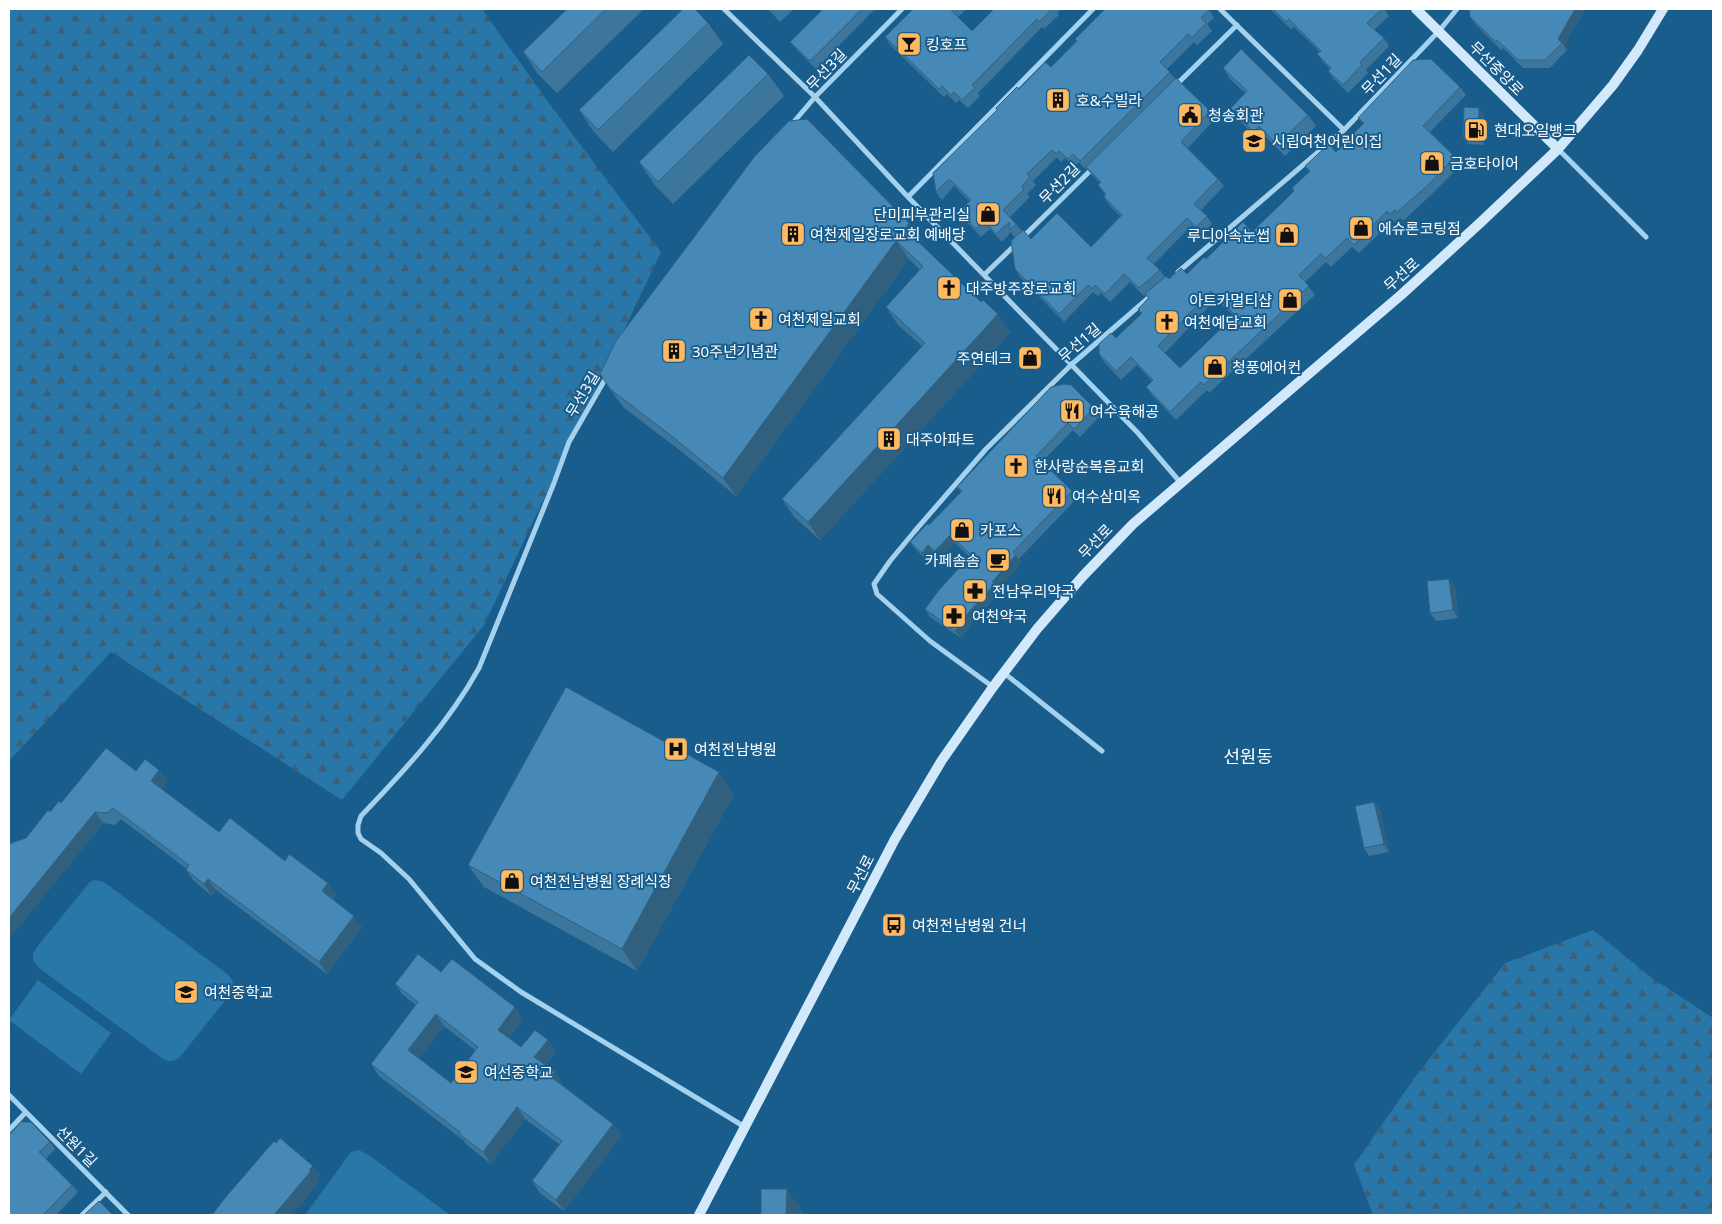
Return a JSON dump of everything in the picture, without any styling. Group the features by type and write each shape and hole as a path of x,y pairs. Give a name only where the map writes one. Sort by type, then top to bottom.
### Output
{"street":[{"path":"724,9 815,97 908,197 1138,433 1180,482"},
{"name":"무선3길","path":"790,127 815,97 902,9"},
{"path":"908,197 1093,9"},
{"path":"1220,9 1344,130"},
{"name":"무선중앙로","path":"1416,9 1558,149"},
{"name":"무선1길","path":"1170,280 1344,130 1439,31 1457,9"},
{"name":"무선로","path":"700,1214 895,839 942,760 993,687 1037,629 1083,576 1133,524 1401,295 1558,149 1613,85 1638,50 1663,9"},
{"path":"1174,88 1237,25"},
{"path":"1558,149 1646,237"},
{"name":"무선2길","path":"984,275 1097,164"},
{"name":"무선1길","path":"993,687 930,641 877,594 874,584 896,553 980,456 1072,364 1155,292"},
{"name":"무선3길","path":"609,373 569,442 479,668 465,693 439,729 361,816 358,833 361,839 381,853 409,879 475,959 521,992 745,1127"},
{"path":"1004,672 1102,751"},
{"name":"선원1길","path":"9,1095 128,1215"},
{"path":"9,1130 26,1112"},
{"path":"82,1215 106,1192"}],"green space":[{"path":"9,9 482,9 546,99 661,252 484,625 342,800 111,652 9,761"},
{"path":"94,880 104,882 227,974 232,980 233,987 231,993 180,1057 174,1061 163,1059 39,968 33,961 33,954 37,947 89,883"},
{"path":"1593,930 1652,978 1713,1018 1713,1215 1373,1215 1354,1165 1415,1077 1505,963"},
{"path":"38,980 111,1033 81,1074 9,1020"},
{"path":"359,1150 370,1156 450,1215 305,1215 351,1152"}],"building":[{"path":"567,9 606,9 542,72 523,52"},
{"path":"683,9 695,9 708,23 598,130 579,110"},
{"path":"823,9 862,9 810,61 790,42"},
{"path":"913,9 953,9 951,10 972,31 994,9 1052,9 1039,22 1037,19 972,85 975,88 962,100 954,92 951,95 942,86 939,89 885,37"},
{"path":"1105,9 1209,10 1201,18 1206,23 1192,38 1188,34 1160,62 1170,72 1080,161 1073,154 1068,159 1059,151 1056,154 1052,150 1027,174 1030,177 1022,186 1024,189 1003,210 1016,224 1010,230 1009,222 996,234 984,221 976,229 959,212 971,200 949,179 936,192 933,173 997,110 996,108 1017,87 1019,89 1045,62 1051,67 1077,41 1075,39"},
{"path":"1273,9 1382,9 1367,23 1384,38 1360,62 1362,65 1343,85 1328,71 1331,68 1317,54 1321,51 1289,19 1286,22"},
{"path":"1469,9 1575,9 1558,39 1562,43 1545,60 1518,60 1470,17"},
{"path":"1241,49 1308,115 1277,145 1259,126 1254,132 1231,108 1247,91 1223,68"},
{"path":"749,55 768,74 658,182 639,162"},
{"path":"1431,59 1460,87 1423,126 1455,157 1427,186 1397,212 1395,210 1390,214 1387,211 1354,245 1347,238 1325,259 1321,254 1299,275 1309,286 1204,385 1201,382 1170,412 1146,387 1153,380 1131,357 1116,371 1099,354 1099,344 1111,333 1116,338 1142,313 1138,309 1149,298 1145,294 1166,276 1169,279 1181,268 1187,274 1204,257 1206,259 1243,222 1252,232 1294,191 1292,188 1310,171 1305,166 1329,144 1336,152 1364,123 1358,118 1413,60","holes":["1211,291 1235,315 1180,368 1158,346"]},
{"path":"1176,78 1210,111 1181,142 1218,179 1194,204 1207,216 1196,227 1187,218 1147,258 1160,270 1139,288 1124,274 1105,294 1095,285 1092,289 1088,285 1059,314 1015,269 1011,241 1023,230 1031,239 1057,213 1091,247 1122,215 1104,197 1106,194 1098,185 1101,182 1086,167"},
{"path":"1464,107 1479,108 1478,137 1463,137"},
{"name":"여천제일교회","path":"807,119 909,223 905,229 981,302 983,300 998,314 808,522 782,499 925,343 886,307 923,266 896,241 723,478 610,389 600,374 616,341 755,156 789,121"},
{"path":"1064,384 1071,385 1094,408 1074,429 1068,423 1036,456 1072,491 1013,552 1016,555 992,582 995,584 968,613 955,631 925,609 939,590 971,555 950,535 935,551 928,545 922,553 910,542 962,491 957,487 1051,387"},
{"path":"1449,579 1453,610 1430,613 1427,581"},
{"name":"여천전남병원","path":"566,687 719,772 622,949 468,865"},
{"name":"여천중학교","path":"106,748 136,771 145,759 159,770 151,781 219,832 230,818 285,861 289,854 328,883 322,891 354,916 319,962 208,879 204,884 186,870 189,865 113,808 107,813 95,812 9,918 9,846 11,843 26,838 48,810 50,812 59,801 61,803"},
{"path":"1374,802 1384,844 1364,848 1355,806"},
{"path":"418,954 441,972 452,959 515,1007 498,1030 521,1047 535,1030 548,1040 534,1057 555,1072 551,1077 613,1124 556,1200 532,1181 562,1141 517,1107 483,1152 459,1134 460,1132 371,1064 418,1002 395,984","holes":["436,1014 478,1047 451,1083 408,1050"]},
{"path":"21,1122 31,1122 50,1142 39,1152 72,1185 43,1215 9,1215 9,1135"},
{"path":"280,1138 313,1166 309,1170 311,1171 274,1215 212,1215 274,1141 276,1143"},
{"path":"761,1189 787,1189 786,1215 761,1215"},
{"path":"99,1201 113,1215 84,1215"}],"place":[{"name":"킹호프","path":"909,44"},
{"name":"호&수빌라","path":"1058,100"},
{"name":"청송회관","path":"1190,115"},
{"name":"현대오일뱅크","path":"1476,130"},
{"name":"시립여천어린이집","path":"1254,141"},
{"name":"금호타이어","path":"1432,163"},
{"name":"단미피부관리실","path":"988,214"},
{"name":"에슈론코팅점","path":"1361,228"},
{"name":"여천제일장로교회 예배당","path":"793,234"},
{"name":"루디아속눈썹","path":"1287,235"},
{"name":"대주방주장로교회","path":"949,288"},
{"name":"아트카멀티샵","path":"1290,300"},
{"name":"여천제일교회","path":"761,319"},
{"name":"여천예담교회","path":"1167,322"},
{"name":"30주년기념관","path":"674,351"},
{"name":"주연테크","path":"1030,358"},
{"name":"청풍에어컨","path":"1215,367"},
{"name":"여수육해공","path":"1072,411"},
{"name":"대주아파트","path":"889,439"},
{"name":"한사랑순복음교회","path":"1016,466"},
{"name":"여수삼미옥","path":"1054,496"},
{"name":"카포스","path":"962,530"},
{"name":"카페솜솜","path":"998,560"},
{"name":"전남우리약국","path":"975,591"},
{"name":"여천약국","path":"954,616"},
{"name":"여천전남병원","path":"676,749"},
{"name":"여천전남병원 장례식장","path":"512,881"},
{"name":"여천전남병원 건너","path":"894,925"},
{"name":"여천중학교","path":"186,992"},
{"name":"여선중학교","path":"466,1072"}],"district":[{"name":"선원동","path":"1248,756"}]}
